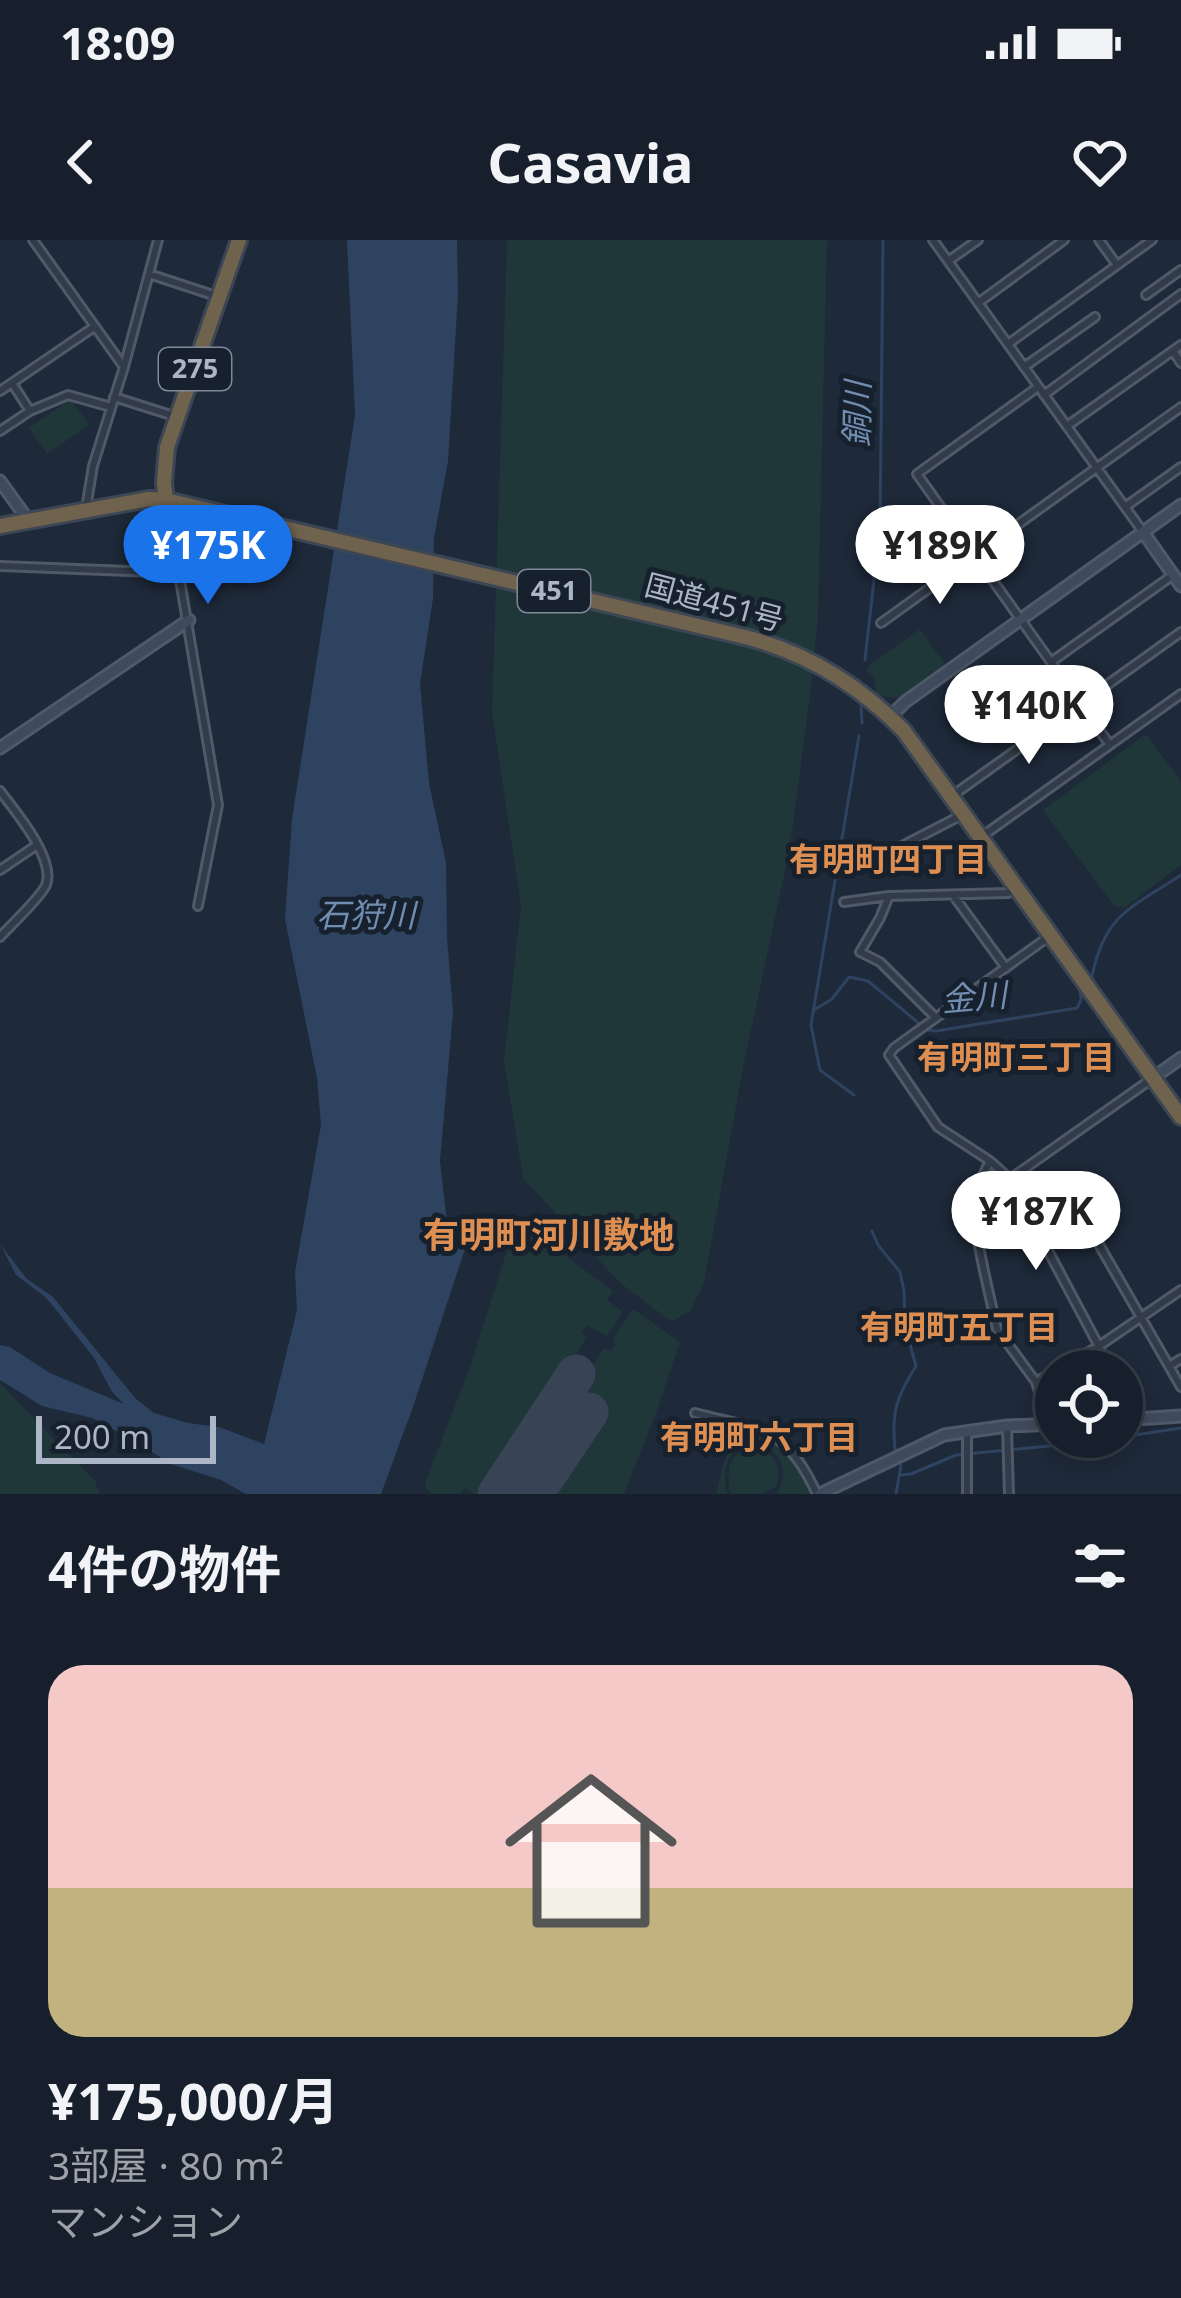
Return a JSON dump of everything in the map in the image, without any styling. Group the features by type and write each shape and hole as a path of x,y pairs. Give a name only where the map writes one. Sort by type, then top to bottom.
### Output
{"highway":[{"name":"275","path":"166,500 167,447 239,240"},
{"name":"国道451号","path":"0,526 149,499 166,500 768,643 810,660 866,695 915,745 1181,1117"}],"street":[{"path":"33,240 124,367"},
{"path":"85,512 93,466 158,240"},
{"path":"933,240 1181,586"},
{"path":"948,261 978,240"},
{"path":"978,303 1064,240"},
{"path":"1099,240 1118,265"},
{"path":"1008,344 1152,240"},
{"path":"1146,295 1181,270"},
{"path":"149,274 219,297"},
{"path":"1044,395 1181,294"},
{"path":"1024,367 1095,317"},
{"path":"0,391 94,327"},
{"path":"1067,426 1181,345"},
{"path":"1173,351 1181,363"},
{"path":"12,383 30,411"},
{"path":"1038,387 917,474 1111,745"},
{"path":"0,431 68,394 111,407"},
{"path":"114,397 178,417"},
{"path":"881,623 1181,407"},
{"path":"1125,507 1181,467"},
{"path":"0,481 28,521"},
{"path":"166,500 218,806 198,906"},
{"path":"890,717 1181,505"},
{"path":"0,566 181,574"},
{"path":"1051,662 1173,575"},
{"path":"0,748 189,620"},
{"path":"952,796 1181,632"},
{"path":"982,837 1181,694"},
{"path":"0,790 44,856 46,884 0,937"},
{"path":"0,810 9,803"},
{"path":"861,867 965,813"},
{"path":"0,870 37,845"},
{"path":"844,902 1008,893 1018,887"},
{"path":"889,896 860,952 880,962 935,1017"},
{"path":"953,896 1006,968"},
{"path":"1052,934 893,1048 890,1058 938,1127 1010,1179 1101,1350"},
{"path":"1010,1179 1181,1058"},
{"path":"990,1161 970,1202 980,1252 997,1329 1035,1381"},
{"path":"1082,1215 1181,1387"},
{"path":"1092,1350 1181,1290"},
{"path":"1169,1366 1181,1359"},
{"path":"695,1413 777,1436 819,1494 944,1435 1035,1425"},
{"path":"1143,1418 1181,1415"},
{"path":"1007,1426 1009,1494"},
{"path":"967,1431 967,1494"}],"green space":[{"path":"507,240 827,240 818,617 790,847 704,1283 690,1311 672,1322 620,1283 523,1178 504,1061 521,905 492,713"},
{"path":"71,399 89,425 47,454 29,428"},
{"path":"920,629 945,664 899,698 876,696 868,666"},
{"path":"1146,734 1181,781 1181,865 1124,908 1113,905 1043,810"},
{"path":"531,1234 613,1291 607,1300 623,1312 607,1336 586,1325 582,1333 587,1337 484,1494 465,1488 460,1494 432,1494 425,1488 426,1480 469,1370 505,1256 515,1239"},
{"path":"633,1309 680,1342 624,1494 508,1494 604,1348 611,1351 613,1338"},
{"path":"583,1361 585,1371 505,1494 487,1494 573,1363"},
{"path":"0,1383 95,1481 100,1494 0,1494"},
{"path":"721,1423 777,1443 793,1460 811,1494 778,1494 781,1463 768,1449 749,1445 732,1454 727,1464 727,1494 716,1494 724,1462 737,1439"},
{"path":"748,1448 774,1459 776,1487 761,1494 730,1494 730,1467 735,1456"}],"water":[{"name":"石狩川","path":"347,240 457,240 448,461 434,538 433,598 420,684 429,783 446,863 453,1012 440,1161 447,1223 465,1249 381,1494 246,1494 221,1480 171,1464 92,1418 42,1406 0,1380 0,1345 50,1373 124,1404 53,1306 16,1275 0,1244 27,1279 53,1297 135,1398 154,1413 219,1427 264,1444 297,1310 295,1272 321,1125 317,1078 285,919 292,819 355,415"}],"waterway":[{"name":"銅川","path":"865,660 880,526 883,240"},
{"name":"銅川","path":"861,707 862,723"},
{"name":"銅川","path":"854,1095 820,1070 811,1025 859,736"},
{"name":"金川","path":"1092,976 1113,925 1181,875"},
{"name":"金川","path":"814,1010 832,999 849,977 868,981 927,1030 936,1031 1077,1008 1080,989"},
{"path":"872,1231 900,1272 905,1327 916,1366 897,1405 895,1449"},
{"path":"900,1475 956,1455 1181,1428"},
{"path":"896,1494 901,1465"}],"runway":[{"path":"497,1494 576,1374"},
{"path":"534,1494 589,1412"}],"district":[{"name":"有明町四丁目","path":"888,859"},
{"name":"有明町三丁目","path":"1016,1057"},
{"name":"有明町河川敷地","path":"549,1235"},
{"name":"有明町五丁目","path":"959,1327"},
{"name":"有明町六丁目","path":"759,1437"}]}
